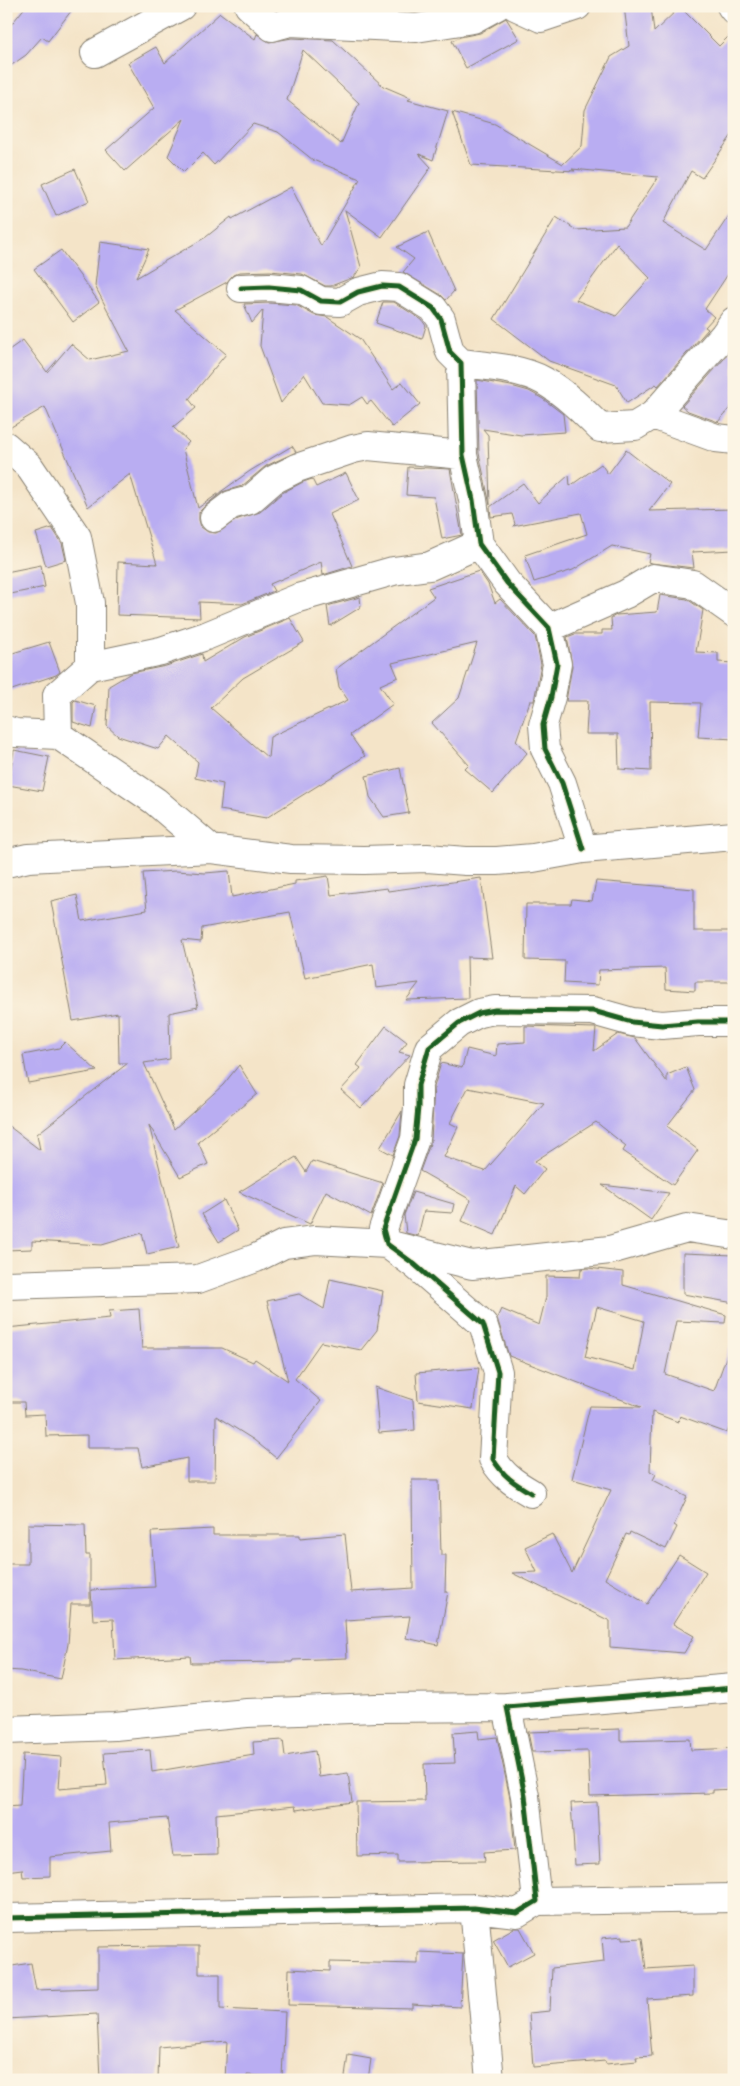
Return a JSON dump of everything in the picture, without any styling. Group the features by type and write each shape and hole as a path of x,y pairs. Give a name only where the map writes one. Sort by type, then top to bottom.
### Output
{"street":[{"path":"95,52 181,6"},
{"path":"249,6 272,27 290,22 416,28 473,19 497,6"},
{"path":"515,6 541,18 577,6"},
{"path":"731,6 734,10"},
{"path":"241,288 269,287 301,290 321,301 340,302 358,292 382,286 400,287 434,308 441,319 450,352 461,363 507,369 543,380 580,408 600,428 635,426 653,415 724,335 734,321"},
{"path":"461,363 464,415 463,455 473,500 478,544 507,583 549,628 557,664 542,725 544,749 562,783 583,849"},
{"path":"653,415 716,438 734,440"},
{"path":"6,446 29,466 77,537 90,603 90,666"},
{"path":"214,518 232,505 250,500 273,480 297,468 353,448 368,446 463,455"},
{"path":"58,735 57,695 90,666 161,651 206,636 298,598 393,571 430,566 478,544"},
{"path":"549,628 626,594 653,578 692,584 734,613"},
{"path":"6,730 58,735 155,800 211,849"},
{"path":"6,863 28,858 211,849 291,858 364,860 427,858 497,861 533,858 583,849 734,836"},
{"path":"531,1493 509,1480 499,1470 493,1459 498,1372 483,1324 414,1264 387,1244 383,1229 416,1140 418,1085 429,1048 458,1023 479,1013 495,1010 593,1011 632,1022 662,1025 734,1022"},
{"path":"6,1284 198,1279 256,1258 284,1244 315,1240 387,1244 472,1265 610,1250 687,1228 734,1235"},
{"path":"6,1730 115,1726 247,1713 376,1708 507,1707 734,1688"},
{"path":"507,1707 525,1796 537,1901"},
{"path":"6,1918 474,1908 517,1912 537,1901 734,1898"},
{"path":"474,1908 490,2080"}],"building":[{"path":"26,6 75,6 48,41 42,37 26,55 6,69 6,31"},
{"path":"624,6 651,6 654,32 680,7 719,46 734,31 734,132 702,178 691,171 663,223 706,250 734,208 734,265 705,309 714,317 705,327 708,329 658,386 656,384 627,403 616,385 549,361 494,319 556,217 576,230 625,227 658,177 572,169 575,171 471,165 452,112 495,124 563,164 582,146 585,110 611,57 629,46","holes":["617,244 650,278 616,316 576,300"]},
{"path":"220,13 255,39 257,34 269,42 292,38 333,40 383,86 411,98 408,100 448,111 433,160 419,154 431,167 382,237 345,210 361,267 354,277 331,286 325,286 302,274 270,271 240,272 233,275 227,282 175,310 226,354 189,399 196,408 173,427 189,442 183,449 198,508 250,471 292,446 296,452 266,466 242,486 222,492 199,512 201,527 208,532 216,533 238,519 260,512 282,493 303,482 312,479 316,487 346,473 359,500 330,514 352,566 323,575 321,562 270,584 274,591 242,604 199,602 200,618 117,615 118,562 157,564 130,474 88,507 45,407 6,430 6,352 23,340 47,372 71,344 90,360 129,351 95,286 100,242 149,249 136,278 206,237 231,217 232,219 291,187 321,246 360,179 313,160 278,132 253,124 214,165 203,153 184,172 168,156 184,119 125,171 106,150 154,108 128,63 156,47 165,63","holes":["303,50 359,103 341,144 287,100"]},
{"path":"506,18 519,39 466,68 452,41 460,37 480,33"},
{"path":"75,169 89,201 56,216 42,184"},
{"path":"428,232 454,291 446,300 403,272 414,259 397,247"},
{"path":"61,250 99,302 73,322 34,269"},
{"path":"383,302 394,302 422,320 426,326 422,339 376,323"},
{"path":"244,304 296,305 314,315 327,317 360,339 393,389 402,382 420,404 392,427 371,401 367,404 362,397 349,405 322,403 304,374 281,403 260,346 263,310 252,323"},
{"path":"732,350 734,351 734,403 718,422 688,411 682,406"},
{"path":"477,380 529,391 543,399 563,414 565,432 521,435 483,429 488,435 490,505 479,453"},
{"path":"626,450 670,484 649,511 734,509 734,550 692,552 694,568 651,563 648,562 650,554 612,546 573,570 534,582 525,555 587,534 581,513 513,526 515,524 512,514 491,517 490,507 523,483 538,503 569,475 570,486 601,464 608,474"},
{"path":"408,467 450,469 462,535 442,539 434,497 406,495"},
{"path":"52,528 62,543 66,560 46,566 36,533"},
{"path":"41,565 45,587 6,595 6,572"},
{"path":"479,571 488,584 495,603 500,599 535,636 541,664 534,701 530,701 516,741 527,753 493,793 465,769 469,765 432,723 459,698 477,643 392,663 398,677 380,685 393,704 350,735 365,756 266,818 220,810 223,784 195,778 198,762 169,736 158,749 118,736 107,726 109,686 131,673 166,666 202,654 203,662 245,637 290,618 304,642 243,678 211,708 268,758 270,737 348,700 339,687 336,669 434,597 428,588"},
{"path":"660,595 687,599 703,610 696,652 718,653 718,662 734,663 734,739 698,737 701,703 650,702 651,771 619,769 618,734 586,734 588,701 566,701 572,666 567,637 575,634 602,634 602,630 612,630 611,618 616,615 657,612"},
{"path":"360,597 361,607 330,626 327,606"},
{"path":"49,642 60,672 6,692 6,655"},
{"path":"75,700 96,706 92,728 73,722 73,702"},
{"path":"14,750 49,757 42,791 8,785"},
{"path":"400,768 409,813 384,817 370,797 366,776"},
{"path":"176,871 205,873 229,871 232,897 295,884 295,881 328,876 331,895 387,888 388,891 481,878 492,958 467,957 468,998 406,1000 419,983 376,988 373,964 305,978 290,912 202,928 201,942 182,940 198,1007 169,1013 170,1059 144,1063 174,1129 223,1085 239,1065 257,1094 198,1142 208,1164 180,1177 149,1125 179,1247 147,1254 142,1233 102,1245 32,1241 32,1249 6,1250 6,1124 40,1150 37,1134 128,1063 119,1063 118,1013 73,1021 51,901 77,895 82,921 147,910 143,873"},
{"path":"596,881 694,889 694,931 734,931 734,982 695,982 695,991 666,989 665,968 599,970 598,985 564,983 565,961 525,960 526,904 571,904 572,899 592,901"},
{"path":"386,1026 407,1042 399,1052 410,1055 361,1108 341,1090 361,1068 357,1065"},
{"path":"525,1026 596,1028 594,1051 618,1034 635,1038 667,1082 667,1075 686,1067 695,1090 667,1126 698,1150 673,1185 623,1151 626,1146 596,1122 535,1161 545,1169 525,1194 516,1186 495,1235 462,1221 471,1200 420,1171 431,1141 434,1087 441,1063 462,1068 467,1049 496,1056 497,1044 525,1042","holes":["468,1088 544,1103 485,1171 444,1157 458,1127 450,1123"]},
{"path":"65,1042 97,1071 28,1083 23,1055 59,1048"},
{"path":"402,1111 400,1136 393,1155 380,1148"},
{"path":"296,1157 306,1172 312,1161 383,1183 371,1216 326,1191 310,1224 239,1192"},
{"path":"602,1185 669,1193 651,1220"},
{"path":"413,1192 454,1204 452,1213 424,1211 418,1236 406,1233 404,1215"},
{"path":"224,1200 238,1230 219,1242 202,1214"},
{"path":"683,1253 734,1255 734,1303 683,1294"},
{"path":"581,1269 623,1272 623,1285 726,1315 725,1323 676,1321 665,1374 714,1391 731,1344 734,1344 734,1414 727,1433 680,1416 678,1422 652,1412 650,1471 656,1474 653,1480 687,1497 674,1525 677,1527 666,1549 630,1532 629,1535 626,1534 605,1579 647,1604 679,1555 706,1572 673,1624 694,1636 684,1653 610,1647 610,1621 512,1573 537,1572 525,1547 552,1534 572,1573 611,1490 572,1479 590,1406 641,1407 509,1356 497,1318 501,1309 539,1325 546,1297 546,1276 580,1277","holes":["597,1307 644,1321 635,1370 585,1357"]},
{"path":"330,1279 383,1291 377,1330 361,1350 321,1342 295,1379 321,1401 276,1458 254,1440 216,1416 215,1481 187,1481 187,1458 142,1467 138,1448 87,1448 87,1435 46,1436 45,1414 25,1415 24,1402 6,1402 6,1328 110,1318 109,1311 139,1309 142,1348 222,1348 253,1362 255,1359 288,1381 267,1301 299,1294 324,1309"},
{"path":"479,1368 473,1409 418,1401 416,1373"},
{"path":"375,1387 413,1400 415,1430 379,1433"},
{"path":"412,1480 439,1480 441,1555 446,1555 445,1592 448,1592 438,1645 406,1638 410,1616 345,1620 347,1658 293,1660 292,1662 191,1663 190,1656 115,1660 113,1619 93,1620 91,1590 155,1587 151,1532 213,1529 213,1535 300,1535 300,1538 345,1534 351,1592 413,1588"},
{"path":"28,1524 85,1525 86,1555 90,1555 90,1604 71,1604 68,1644 61,1679 6,1670 6,1564 28,1564"},
{"path":"620,1729 620,1741 690,1739 691,1750 734,1748 734,1789 713,1790 713,1793 590,1796 588,1751 532,1752 528,1732"},
{"path":"478,1731 479,1739 497,1737 510,1798 515,1850 484,1852 485,1861 398,1862 398,1855 357,1856 356,1802 425,1801 424,1764 455,1763 453,1733"},
{"path":"283,1740 285,1756 315,1751 319,1777 348,1773 352,1802 296,1810 295,1806 216,1814 217,1855 173,1856 167,1818 109,1823 111,1851 50,1857 50,1876 23,1877 22,1869 6,1871 6,1807 20,1806 23,1754 61,1757 59,1789 107,1785 104,1753 150,1750 152,1772 254,1755 253,1742"},
{"path":"597,1802 600,1864 575,1865 571,1803"},
{"path":"514,1928 520,1928 534,1953 508,1967 493,1940"},
{"path":"623,1936 623,1939 642,1938 646,1969 693,1966 693,1996 647,1999 652,2056 636,2057 637,2061 606,2064 605,2061 533,2067 529,2013 550,2011 552,1968 604,1962 602,1938"},
{"path":"199,1946 199,1974 220,1974 220,2009 285,2012 282,2077 247,2075 247,2080 225,2080 227,2041 159,2047 158,2080 123,2080 123,2077 100,2079 97,2014 6,2019 6,1967 31,1963 36,1990 98,1988 98,1947"},
{"path":"418,1952 463,1954 460,2007 412,2004 412,2008 288,2005 289,1969 330,1971 330,1962 418,1964"},
{"path":"348,2055 371,2059 368,2080 345,2077"}],"cycle path":[{"path":"241,288 269,287 301,290 321,301 340,302 358,292 382,286 399,287 433,308 441,319 450,352 461,363 463,455 473,500 479,544 507,583 549,628 557,664 551,697 543,725 545,749 562,783 583,849"},
{"path":"531,1493 509,1479 493,1459 498,1372 483,1324 414,1264 387,1244 383,1229 415,1139 418,1085 429,1048 459,1023 479,1013 495,1010 593,1011 632,1022 662,1025 734,1022"},
{"path":"6,1918 474,1908 517,1913 537,1901 525,1796 507,1707 734,1688"}]}
